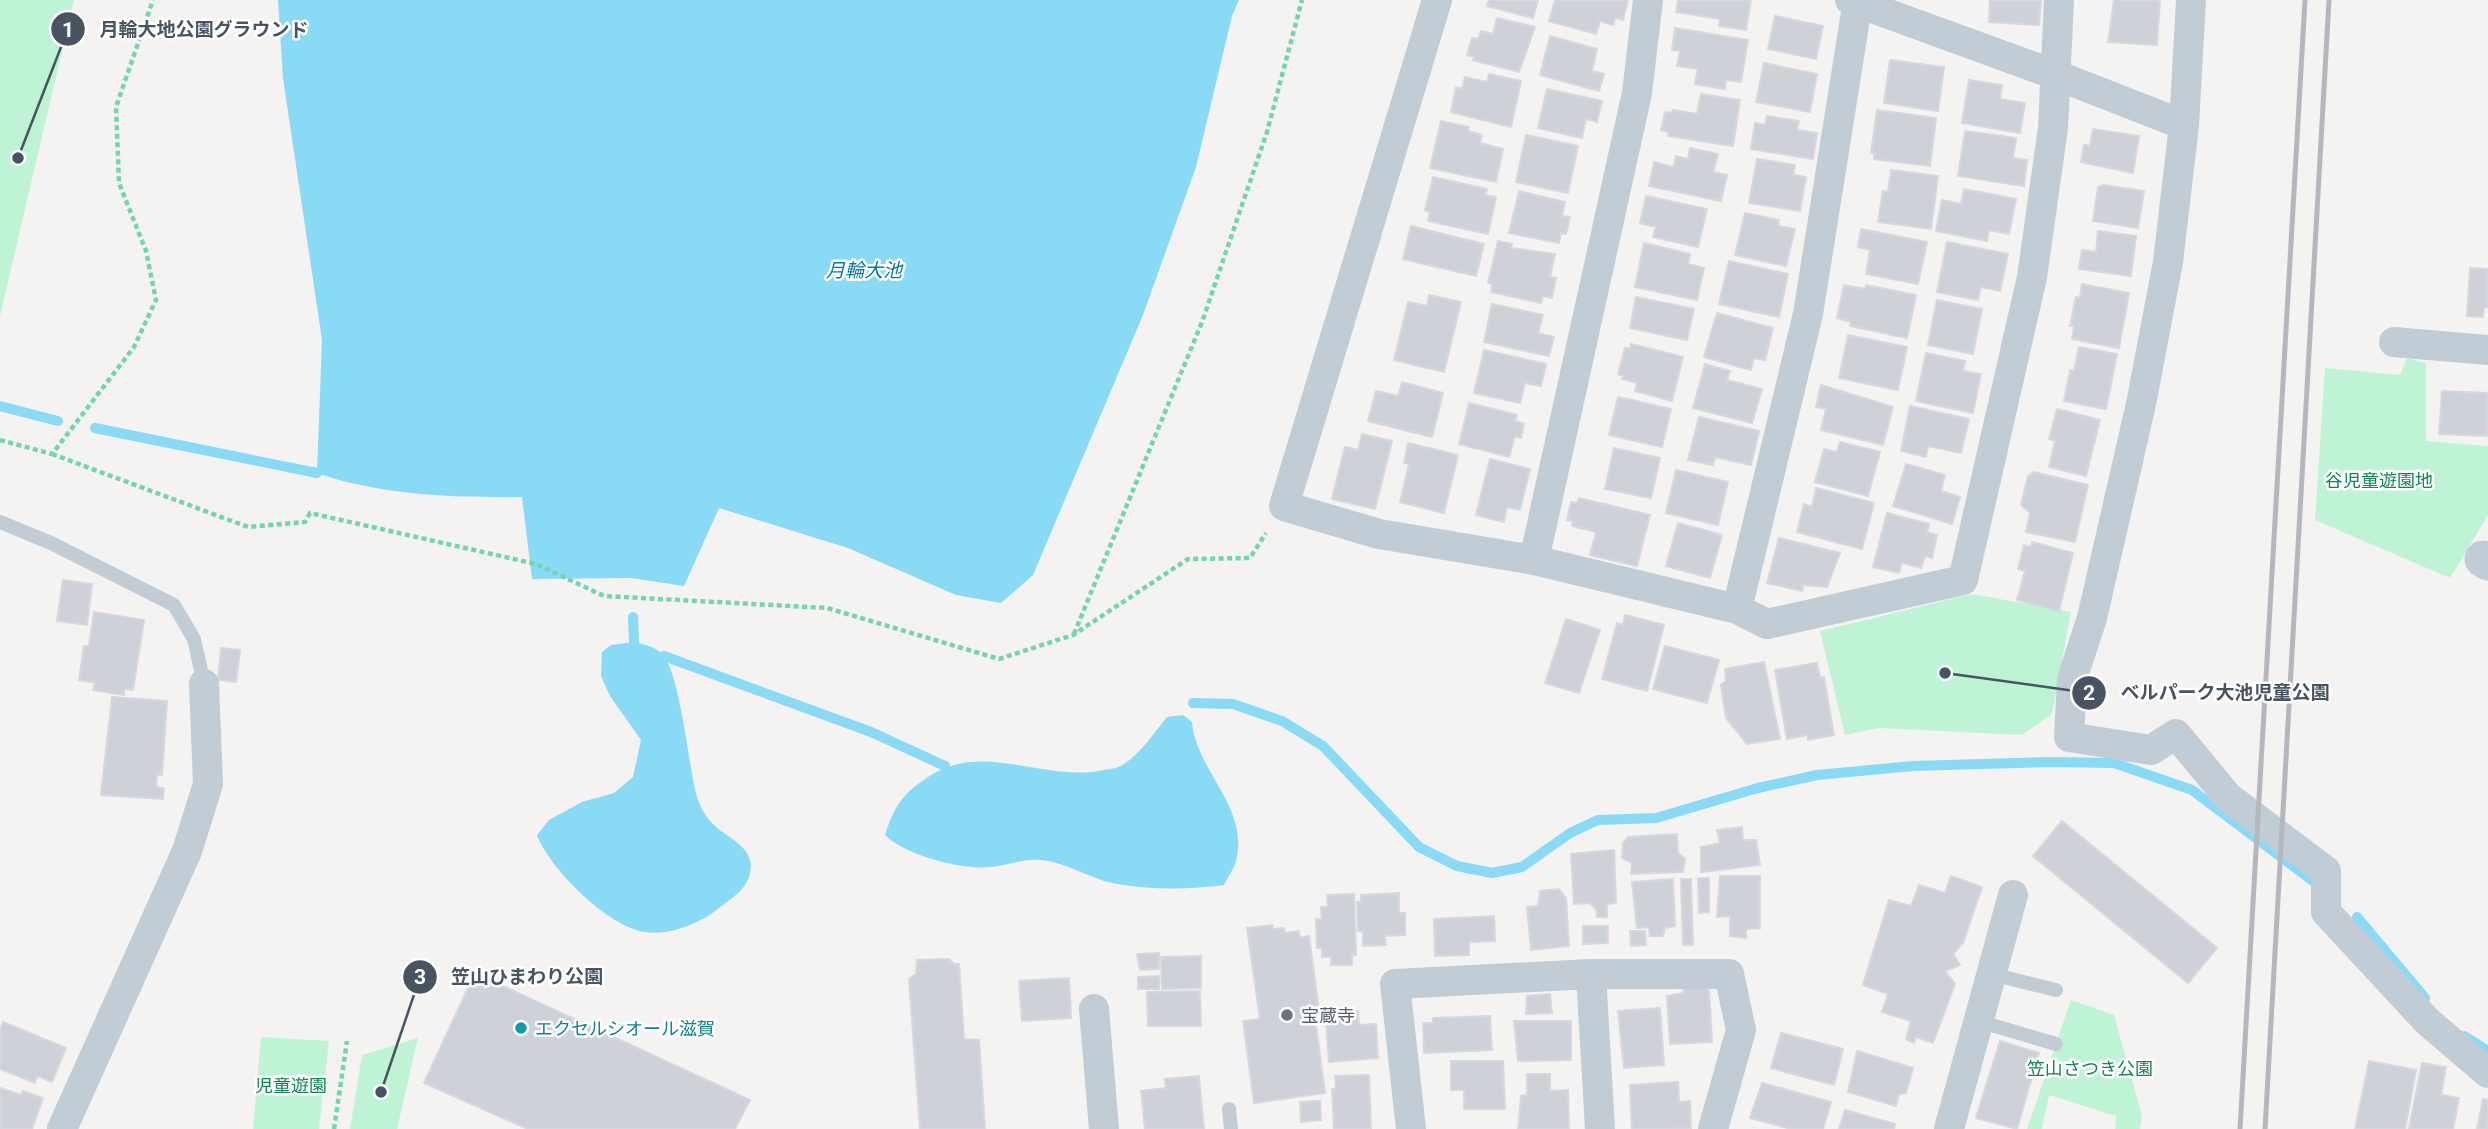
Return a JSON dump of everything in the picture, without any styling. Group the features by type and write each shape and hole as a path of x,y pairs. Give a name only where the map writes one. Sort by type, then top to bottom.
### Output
{"street":[{"path":"1437,0 1284,506 1379,534 1534,560 1737,609 1767,624 1963,580 2032,277 2053,128 2059,0"},
{"path":"1534,560 1637,93 1648,0"},
{"path":"2191,0 2184,125 2163,288 2141,404 2095,605 2072,679 2069,737 2151,750 2176,734 2228,797 2326,871 2326,912 2427,1021 2488,1073"},
{"path":"1737,609 1808,314 1856,1 2184,125"},
{"path":"2393,342 2488,350"},
{"path":"62,1129 187,851 208,784 204,684"},
{"path":"1949,1129 2013,895"},
{"path":"1410,1129 1395,984 1591,974 1729,974 1741,1030 1713,1129"},
{"path":"1591,974 1600,1129"},
{"path":"1094,1009 1104,1129"}],"lane":[{"path":"0,522 97,565 174,605 194,639 204,684"},
{"path":"1992,974 2056,990"},
{"path":"1979,1021 2056,1044"},
{"path":"1229,1109 1230,1129"}],"path":[{"path":"52,454 134,347 156,300 145,251 120,183 116,107 153,0"},
{"path":"1073,635 1202,322 1267,132 1302,0"},
{"path":"0,440 52,454 248,527 305,522 310,513 536,564 604,596 827,608 999,659 1073,635 1188,559 1250,558 1284,506"},
{"path":"334,1129 347,1041"}],"green space":[{"path":"0,0 74,0 0,316"},
{"name":"谷児童遊園地","path":"2407,358 2426,363 2426,441 2488,446 2488,515 2450,578 2315,520 2325,368 2400,375"},
{"path":"1972,594 2071,612 2052,714 2022,735 1879,728 1845,735 1820,631"},
{"name":"笠山さつき公園","path":"2071,1000 2114,1015 2142,1116 2140,1129 2115,1129 2116,1116 2049,1095 2042,1129 2027,1129"},
{"name":"児童遊園","path":"261,1037 329,1041 319,1129 253,1129"},
{"path":"418,1038 397,1129 350,1129 362,1055"}],"water":[{"name":"月輪大池","path":"278,0 1239,0 1232,16 1196,167 1143,315 1033,575 1001,603 956,595 848,548 719,508 684,586 631,578 532,579 522,497 471,497 392,491 317,473 322,340 283,78"},
{"path":"634,642 657,650 669,666 679,699 700,804 711,822 740,845 751,864 746,884 712,914 674,930 654,933 630,928 598,908 567,879 537,835 549,820 582,802 614,793 633,777 641,740 610,696 601,676 602,652 611,645"},
{"path":"1183,715 1192,722 1203,757 1236,824 1236,861 1224,885 1196,888 1140,887 1103,881 1041,860 989,867 964,866 919,855 885,835 905,795 928,777 949,767 971,762 992,762 1081,773 1114,768 1136,754 1167,717"}],"building":[{"path":"1489,0 1538,0 1533,18 1487,6"},
{"path":"1555,0 1628,0 1623,20 1615,18 1613,25 1600,21 1596,34 1549,21"},
{"path":"1678,0 1751,0 1746,30 1719,26 1720,19 1676,12"},
{"path":"1990,0 2041,0 2039,25 1989,22"},
{"path":"2114,0 2160,0 2157,45 2108,42"},
{"path":"1775,16 1823,26 1816,59 1768,49"},
{"path":"1497,18 1535,27 1519,72 1473,60 1474,57 1467,55 1472,38 1478,39 1481,31 1493,34"},
{"path":"1675,28 1748,40 1741,82 1726,80 1725,89 1695,84 1698,69 1677,66 1680,51 1672,50"},
{"path":"1550,36 1597,49 1592,71 1604,74 1599,91 1540,75"},
{"path":"1890,60 1944,67 1938,111 1884,103"},
{"path":"1764,63 1817,74 1810,112 1756,102"},
{"path":"1489,74 1521,81 1511,127 1451,112 1456,87 1462,89 1465,77 1487,82"},
{"path":"1969,80 2002,85 2000,99 2025,103 2020,133 1962,123"},
{"path":"1547,89 1602,101 1597,122 1586,119 1582,138 1538,128"},
{"path":"1701,94 1740,100 1733,146 1668,136 1669,132 1661,130 1665,112 1672,113 1673,110 1697,114"},
{"path":"1877,110 1936,118 1930,166 1874,159 1874,153 1871,153"},
{"path":"1767,116 1799,121 1797,130 1817,133 1813,159 1751,149 1755,123 1765,125"},
{"path":"1441,121 1469,127 1468,131 1482,135 1480,143 1503,149 1496,182 1430,168"},
{"path":"2093,129 2139,136 2133,173 2081,162 2084,145 2090,146"},
{"path":"1965,131 2016,138 2013,158 2027,160 2024,186 1958,176"},
{"path":"1526,135 1578,146 1568,193 1516,182"},
{"path":"1690,148 1718,154 1713,172 1727,175 1721,201 1649,186 1654,162 1674,167 1676,156 1688,159"},
{"path":"1757,159 1795,165 1793,175 1806,177 1800,211 1749,203"},
{"path":"1891,170 1938,176 1931,229 1878,222 1883,191 1888,192"},
{"path":"1433,177 1487,189 1485,195 1496,197 1488,234 1428,221 1430,212 1425,210"},
{"path":"2103,185 2144,191 2138,228 2093,221 2098,187"},
{"path":"1964,189 2016,199 2009,234 1989,230 1987,241 1936,231 1942,200 1961,204"},
{"path":"1519,191 1565,202 1562,216 1570,217 1566,234 1561,233 1559,243 1509,233"},
{"path":"1646,196 1707,209 1698,247 1653,237 1656,227 1640,223"},
{"path":"1745,213 1779,220 1778,226 1795,229 1786,266 1735,255"},
{"path":"1411,226 1484,244 1476,276 1403,259"},
{"path":"1861,229 1927,242 1918,284 1866,274 1870,250 1858,247"},
{"path":"2098,231 2136,236 2131,276 2079,269 2082,250 2096,252"},
{"path":"1498,241 1512,244 1511,248 1555,254 1550,277 1556,278 1552,298 1543,296 1541,303 1491,292 1492,284 1488,283"},
{"path":"1947,242 2008,254 2000,291 1981,287 1978,300 1937,292"},
{"path":"1644,243 1690,254 1688,264 1704,268 1697,300 1635,287"},
{"path":"1729,261 1788,274 1779,317 1719,304"},
{"path":"2470,268 2488,269 2488,307 2484,307 2483,317 2467,316"},
{"path":"2082,284 2129,293 2119,348 2072,339 2074,326 2070,326 2076,297 2080,298"},
{"path":"1844,285 1865,289 1866,285 1916,295 1907,338 1850,326 1851,322 1837,318"},
{"path":"1429,295 1461,302 1444,372 1394,360 1408,302 1427,306"},
{"path":"1636,297 1694,309 1687,340 1630,328"},
{"path":"1937,300 1982,309 1973,354 1928,345"},
{"path":"1492,304 1543,315 1538,333 1554,337 1549,356 1484,342"},
{"path":"1717,313 1773,328 1765,360 1754,358 1751,370 1704,357"},
{"path":"1848,335 1907,347 1898,390 1839,378"},
{"path":"1631,344 1683,357 1672,401 1635,391 1637,383 1622,379 1624,376 1618,374 1625,348 1630,349"},
{"path":"2079,347 2117,354 2106,409 2064,401 2070,370 2074,371"},
{"path":"1484,350 1546,364 1541,386 1525,383 1520,403 1474,393"},
{"path":"1926,353 1965,361 1963,371 1981,374 1973,413 1916,401"},
{"path":"1705,364 1730,371 1727,380 1762,389 1752,423 1693,408"},
{"path":"1402,382 1443,393 1432,437 1368,421 1376,391 1398,396"},
{"path":"1821,385 1893,407 1883,445 1821,430 1826,409 1816,407"},
{"path":"2442,391 2488,393 2487,436 2439,434"},
{"path":"1618,397 1671,409 1662,447 1609,435"},
{"path":"1469,403 1517,415 1515,421 1524,424 1521,438 1515,436 1509,457 1459,444"},
{"path":"1910,406 1969,419 1961,453 1928,446 1926,457 1901,451"},
{"path":"2057,409 2100,420 2086,476 2049,467 2055,441 2049,439"},
{"path":"1699,417 1759,431 1751,465 1715,457 1713,465 1688,460"},
{"path":"1362,434 1392,441 1375,509 1332,499 1345,447 1358,450"},
{"path":"1840,442 1880,452 1868,496 1815,482 1824,449 1837,452"},
{"path":"1408,443 1458,455 1444,513 1400,502 1409,464 1404,463"},
{"path":"1614,448 1660,458 1651,498 1605,489"},
{"path":"1490,459 1530,469 1520,510 1507,507 1504,522 1476,515"},
{"path":"1906,464 1945,475 1941,491 1960,497 1952,524 1893,506"},
{"path":"1676,470 1728,482 1718,525 1666,513"},
{"path":"2034,472 2088,485 2075,542 2026,532 2030,513 2021,505 2028,476"},
{"path":"1816,488 1874,503 1862,549 1797,532 1804,504 1812,507"},
{"path":"1579,498 1650,515 1637,566 1590,555 1596,532 1572,526 1573,521 1567,520 1571,502 1577,503"},
{"path":"1887,513 1929,524 1927,532 1937,535 1932,558 1925,556 1921,568 1902,563 1899,573 1873,567"},
{"path":"1678,523 1722,535 1710,578 1666,566"},
{"path":"1779,538 1840,553 1827,587 1803,585 1802,591 1767,583"},
{"path":"2032,542 2073,553 2059,611 2017,600 2025,571 2018,569 2024,545 2031,547"},
{"path":"63,580 92,584 87,625 57,621"},
{"path":"94,612 144,620 133,690 124,689 124,695 93,690 95,683 79,680 84,646 89,646"},
{"path":"1625,615 1664,625 1647,691 1602,679 1617,623 1623,625"},
{"path":"1566,619 1600,630 1579,693 1545,683"},
{"path":"1665,646 1719,660 1707,703 1653,689"},
{"path":"221,648 240,650 236,682 218,680"},
{"path":"1764,662 1780,739 1747,744 1726,718 1721,685 1726,681 1725,669"},
{"path":"1817,663 1820,678 1824,677 1834,735 1808,740 1808,735 1787,739 1775,670"},
{"path":"112,697 167,701 162,775 157,775 156,787 164,788 163,799 101,795"},
{"path":"2062,821 2217,948 2188,983 2033,856"},
{"path":"1742,827 1743,840 1756,840 1760,865 1701,872 1701,847 1720,843 1717,830"},
{"path":"1677,834 1678,853 1685,859 1683,872 1631,874 1632,863 1622,858 1623,843 1628,837"},
{"path":"1614,850 1616,903 1607,904 1607,917 1597,917 1596,909 1590,903 1574,904 1571,854"},
{"path":"1720,876 1760,876 1760,928 1746,929 1746,938 1730,936 1730,916 1717,917"},
{"path":"1951,876 1982,887 1963,943 1953,954 1960,965 1945,971 1955,984 1933,1043 1916,1037 1914,1043 1906,1039 1911,1021 1882,1012 1888,994 1863,985 1889,900 1911,906 1919,885 1945,893"},
{"path":"1698,878 1709,878 1709,912 1699,913"},
{"path":"1673,879 1675,926 1665,928 1663,936 1650,936 1649,927 1637,928 1632,882"},
{"path":"1681,879 1691,879 1693,945 1683,945"},
{"path":"1559,889 1566,898 1569,946 1531,950 1527,907 1538,906 1540,891"},
{"path":"1399,893 1399,913 1405,913 1405,935 1385,936 1386,945 1363,946 1363,931 1358,931 1357,902 1361,902 1361,895"},
{"path":"1354,894 1356,955 1352,955 1352,965 1331,965 1331,957 1322,957 1322,948 1317,948 1316,919 1322,919 1321,907 1328,907 1327,895"},
{"path":"1494,916 1495,941 1469,942 1469,955 1435,956 1434,919"},
{"name":"宝蔵寺","path":"1272,925 1273,929 1284,928 1285,933 1299,931 1300,938 1309,936 1319,1010 1314,1011 1325,1093 1254,1103 1243,1021 1260,1019 1247,928"},
{"path":"1583,926 1608,926 1608,943 1583,944"},
{"path":"1630,931 1645,931 1646,945 1631,946"},
{"path":"1159,953 1159,969 1140,970 1137,954"},
{"path":"1201,956 1201,988 1162,989 1161,957"},
{"path":"949,959 954,964 959,964 964,1039 979,1040 985,1129 920,1129 909,979 916,974 917,960"},
{"name":"エクセルシオール滋賀","path":"475,973 750,1100 735,1129 528,1129 424,1083"},
{"path":"1159,976 1159,989 1138,989 1138,977"},
{"path":"1069,978 1071,1018 1022,1021 1019,981"},
{"path":"1685,986 1701,986 1709,991 1712,1042 1670,1044 1667,996 1683,993"},
{"path":"1200,991 1201,1026 1148,1026 1147,992"},
{"path":"1550,994 1552,1013 1526,1014 1527,996"},
{"path":"1344,1007 1345,1012 1358,1011 1359,1025 1376,1024 1378,1058 1329,1062 1325,1009"},
{"path":"1660,1008 1664,1065 1624,1068 1618,1011"},
{"path":"1490,1016 1492,1050 1424,1053 1423,1023 1433,1023 1433,1018"},
{"path":"1514,1021 1571,1021 1571,1060 1518,1061"},
{"path":"3,1022 66,1048 52,1082 37,1076 35,1083 0,1069 0,1030"},
{"path":"1781,1033 1843,1049 1834,1085 1771,1068"},
{"path":"2000,1041 2039,1053 2017,1129 1976,1118"},
{"path":"1857,1051 1913,1068 1906,1093 1899,1094 1896,1106 1848,1092"},
{"path":"1451,1061 1503,1061 1505,1109 1464,1109 1464,1090 1451,1090"},
{"path":"2369,1061 2416,1070 2405,1129 2355,1129"},
{"path":"2422,1063 2446,1067 2441,1095 2459,1098 2453,1129 2409,1129"},
{"path":"1527,1074 1550,1074 1550,1091 1568,1090 1569,1129 1518,1129 1521,1096 1527,1095"},
{"path":"1369,1075 1371,1129 1334,1129 1332,1089 1336,1089 1335,1076"},
{"path":"1199,1076 1204,1129 1145,1129 1141,1091 1166,1088 1165,1079"},
{"path":"1678,1082 1679,1102 1690,1101 1691,1128 1632,1129 1630,1085"},
{"path":"1762,1083 1831,1102 1823,1129 1791,1129 1750,1118"},
{"path":"0,1088 21,1095 23,1091 43,1098 32,1129 0,1129"},
{"path":"2483,1099 2488,1100 2488,1129 2477,1129"},
{"path":"1320,1101 1321,1120 1301,1122 1300,1102"},
{"path":"1845,1110 1895,1124 1894,1129 1839,1129"}],"waterway":[{"path":"0,406 58,421"},
{"path":"95,428 317,473"},
{"path":"633,617 634,642"},
{"path":"664,656 871,732 945,766"},
{"path":"1193,703 1233,704 1282,721 1323,746 1419,847 1457,866 1492,873 1522,867 1570,833 1598,820 1656,818 1758,788 1817,775 1913,766 2050,762 2114,763 2192,790 2313,881"},
{"path":"2357,917 2425,998"},
{"path":"2464,1036 2488,1051"}],"railway":[{"path":"2240,1129 2305,0"},
{"path":"2265,1129 2329,0"}],"place":[{"name":"月輪大地公園グラウンド","path":"18,158"},
{"name":"ベルパーク大池児童公園","path":"1945,673"},
{"name":"宝蔵寺","path":"1287,1015"},
{"name":"エクセルシオール滋賀","path":"521,1028"},
{"name":"笠山ひまわり公園","path":"381,1092"}]}
